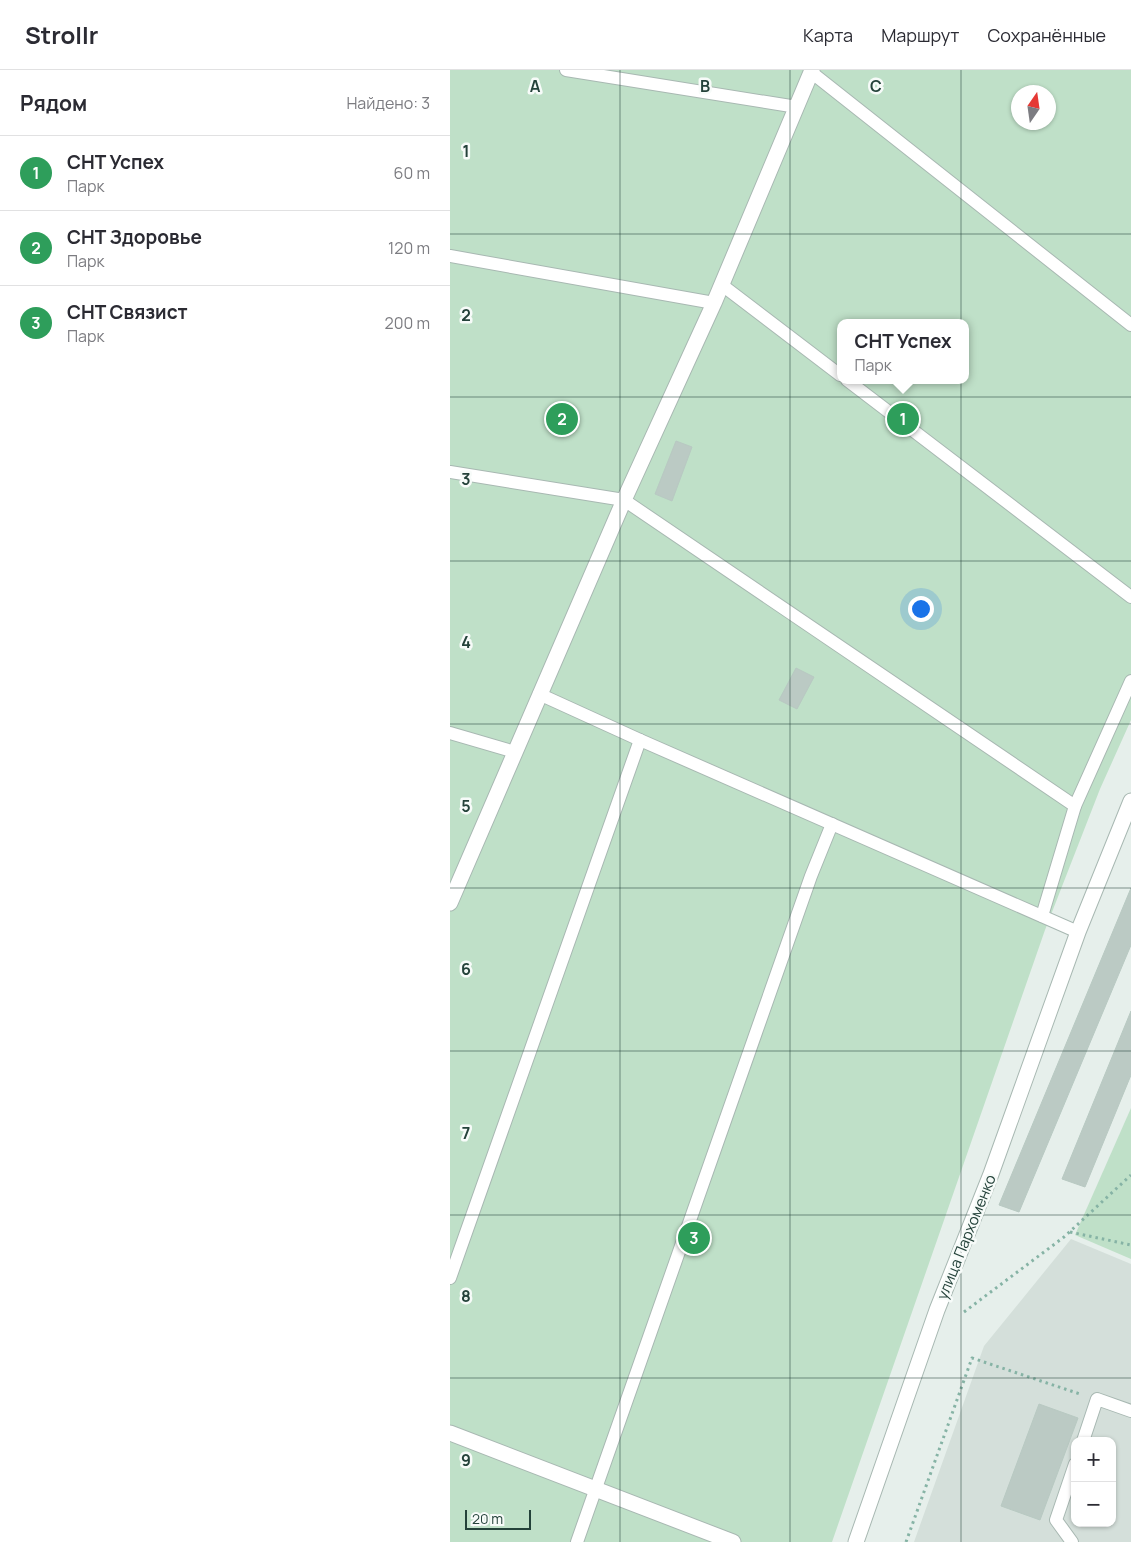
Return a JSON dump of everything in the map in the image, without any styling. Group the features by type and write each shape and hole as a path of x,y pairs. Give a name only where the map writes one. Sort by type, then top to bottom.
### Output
{"street":[{"path":"450,903 624,500 722,285 812,71"},
{"name":"улица Пархоменко","path":"856,1542 937,1310 991,1174 1078,932 1131,801"},
{"path":"450,1433 733,1542"}],"lane":[{"path":"566,70 797,106"},
{"path":"812,71 1131,325"},
{"path":"450,256 714,303"},
{"path":"722,285 837,373"},
{"path":"852,384 1131,597"},
{"path":"450,472 624,500 1076,806"},
{"path":"1042,916 1076,806 1131,681"},
{"path":"540,694 640,740 1078,932"},
{"path":"450,733 515,752"},
{"path":"450,1278 640,740"},
{"path":"577,1542 811,876 832,824"},
{"path":"1084,1437 1097,1400 1131,1411"},
{"path":"1071,1476 1056,1520 1072,1542"}],"path":[{"path":"964,1312 1069,1232 1131,1175"},
{"path":"1069,1232 1131,1245"},
{"path":"906,1542 972,1358 1097,1400"}],"shaded area":[{"path":"1071,1239 1131,1264 1131,1542 914,1542 984,1346"}],"green space":[{"path":"450,70 1131,70 1131,720 1100,789 1045,930 832,1542 450,1542"},
{"path":"1131,1108 1131,1259 1075,1235"}],"building":[{"path":"676,441 692,447 672,501 655,494"},
{"path":"796,668 814,677 797,709 779,700"},
{"path":"1131,888 1131,945 1019,1212 999,1205"},
{"path":"1131,1011 1131,1075 1085,1187 1062,1179"},
{"path":"1039,1404 1078,1418 1040,1520 1001,1506"}],"place":[{"name":"СНТ Здоровье","path":"562,419"},
{"name":"СНТ Успех","path":"903,419"},
{"name":"СНТ Связист","path":"694,1238"}]}
